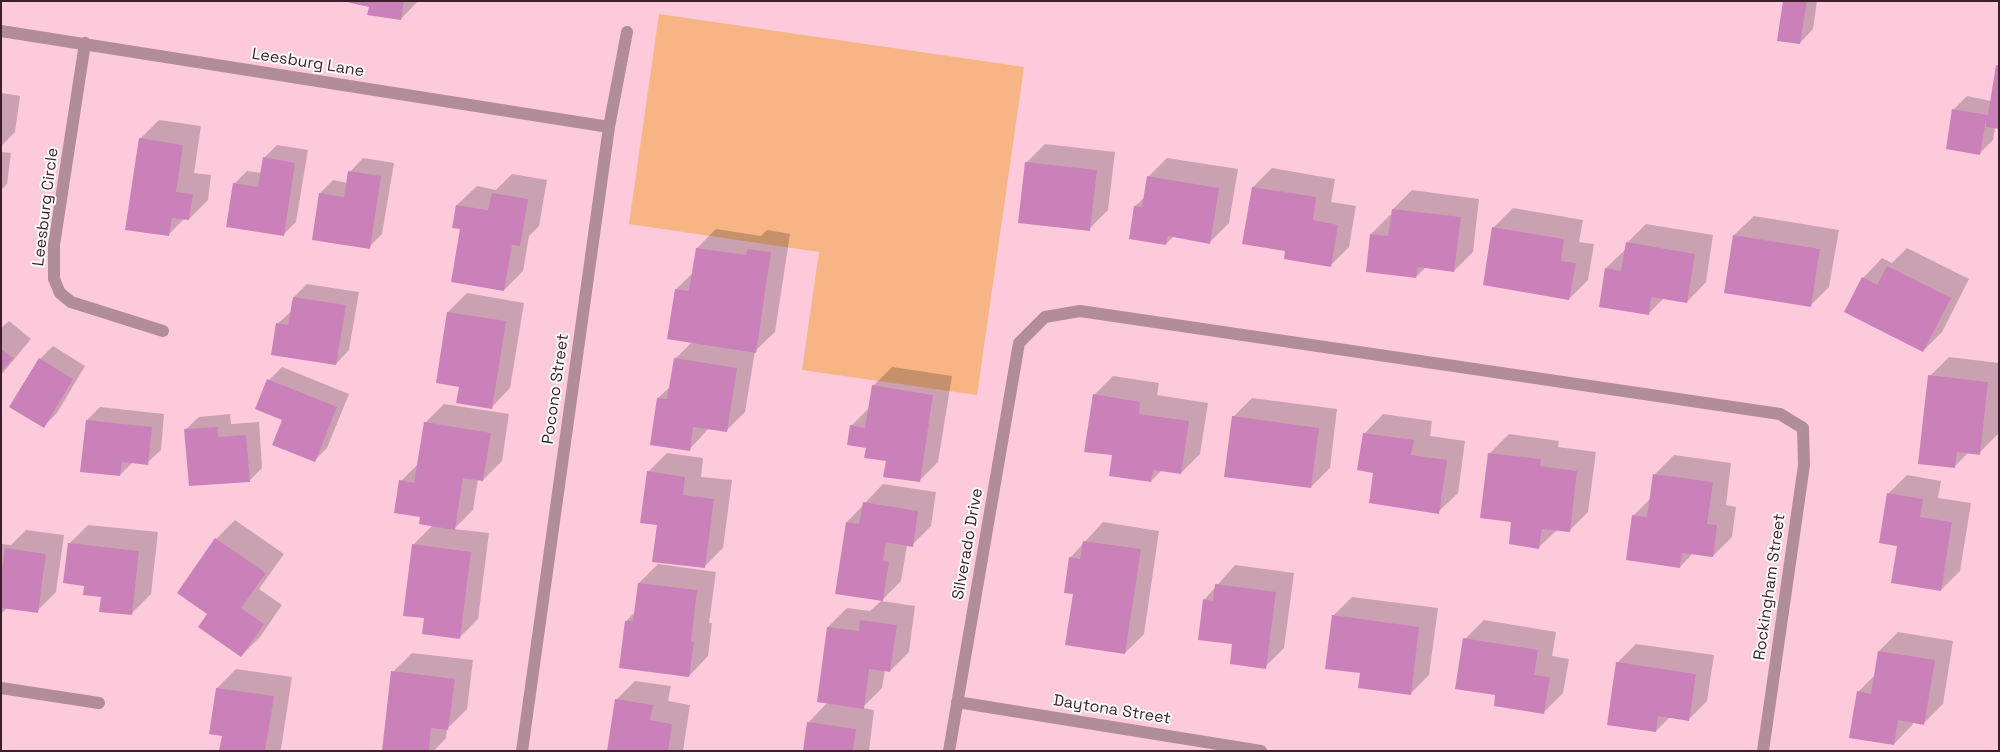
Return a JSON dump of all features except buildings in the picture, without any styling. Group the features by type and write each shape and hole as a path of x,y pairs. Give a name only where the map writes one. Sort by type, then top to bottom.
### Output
{"street":[{"name":"Leesburg Lane","path":"1,31 609,127"},
{"name":"Pocono Street","path":"522,751 609,127 627,32"},
{"name":"Leesburg Circle","path":"85,43 54,245 54,279 60,293 70,302 164,331"},
{"name":"Silverado Drive","path":"949,751 1019,344 1045,317 1080,311 1780,414 1803,428"},
{"name":"Rockingham Street","path":"1763,751 1804,465 1803,428"},
{"path":"1,688 99,703"},
{"name":"Daytona Street","path":"957,702 1261,751"}],"shaded area":[{"path":"659,14 1024,67 977,395 802,370 819,252 629,224"}]}
